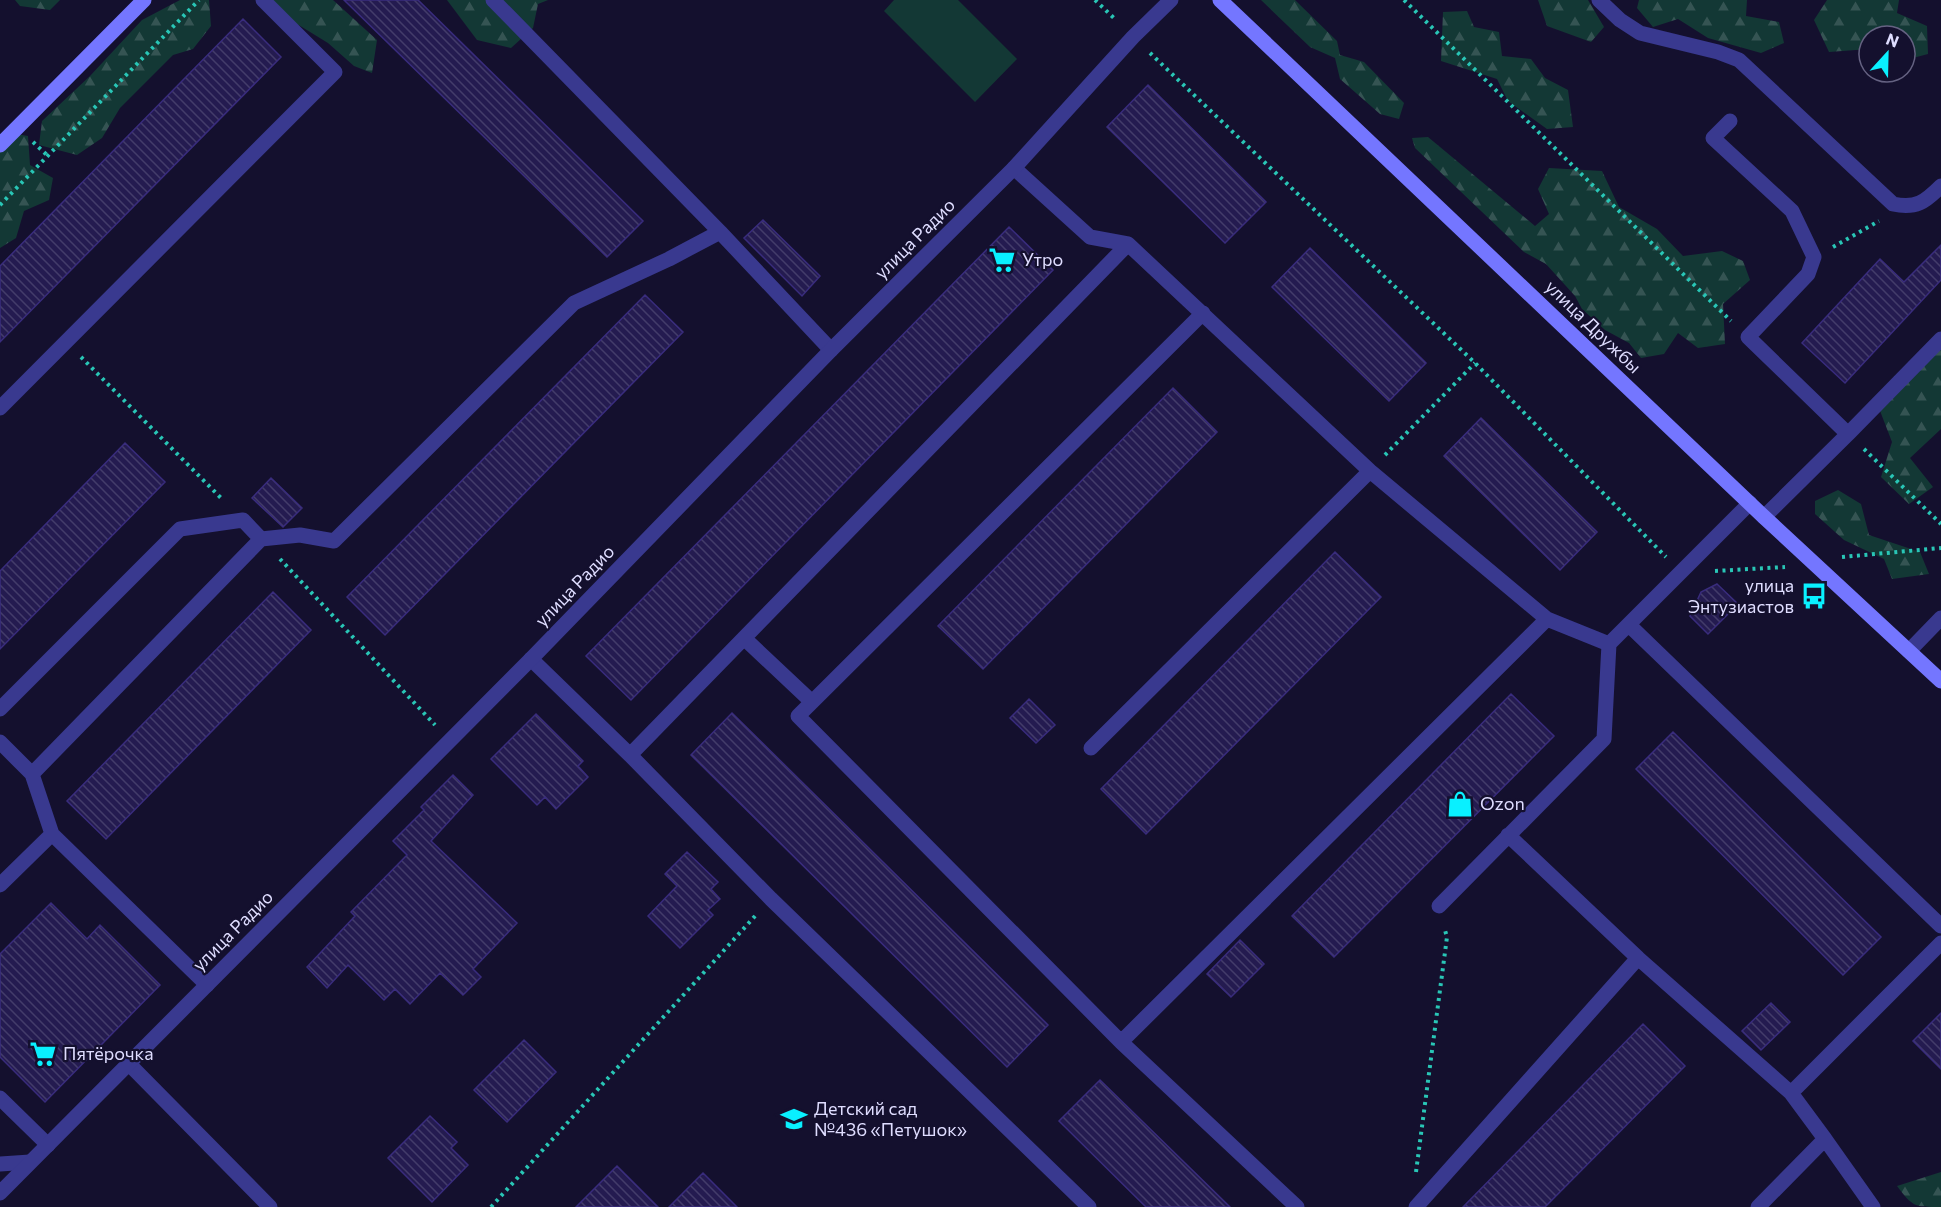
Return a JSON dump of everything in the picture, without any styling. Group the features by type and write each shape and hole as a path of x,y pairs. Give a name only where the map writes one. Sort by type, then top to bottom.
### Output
{"street":[{"path":"0,146 144,0"},
{"path":"0,408 334,72 263,0"},
{"path":"493,0 720,232 831,350"},
{"name":"улица Радио","path":"0,1193 531,659 831,350 1014,168 1171,0"},
{"name":"улица Дружбы","path":"1220,0 1764,517 1941,681"},
{"path":"1599,0 1620,20 1640,33 1718,52 1739,60 1893,204 1906,207 1926,201 1941,186"},
{"path":"1730,121 1713,138 1792,211 1814,257 1808,274 1748,337 1848,434"},
{"path":"1014,168 1090,237 1128,244 1370,471 1547,619 1610,644"},
{"path":"32,774 261,539 300,535 334,541 574,303 669,259 720,232"},
{"path":"630,755 1128,244"},
{"path":"1203,313 798,716 1121,1042 1297,1207"},
{"path":"1764,517 1941,339"},
{"path":"1091,748 1370,471"},
{"path":"1438,906 1604,738 1610,644 1750,503"},
{"path":"0,709 180,529 243,520 261,539"},
{"path":"1909,651 1941,618"},
{"path":"1121,1042 1547,619"},
{"path":"1629,625 1941,926"},
{"path":"745,639 812,702"},
{"path":"531,659 630,755 771,899 1089,1207"},
{"path":"0,742 32,774 52,834 207,985"},
{"path":"0,885 52,834"},
{"path":"1508,835 1638,958 1791,1093 1873,1207"},
{"path":"1791,1093 1941,943"},
{"path":"1416,1207 1638,958"},
{"path":"129,1064 270,1207"},
{"path":"0,1098 48,1145"},
{"path":"1758,1207 1825,1139"},
{"path":"0,1164 30,1162"}],"path":[{"path":"0,205 199,0"},
{"path":"1095,0 1475,363 1681,572"},
{"path":"1404,0 1748,337"},
{"path":"1814,257 1906,207"},
{"path":"66,342 243,520"},
{"path":"1370,471 1475,363"},
{"path":"1848,434 1941,524"},
{"path":"261,539 449,740"},
{"path":"490,1207 771,899"},
{"path":"1414,1184 1447,938 1438,906"}],"green space":[{"path":"15,0 60,0 50,10 20,6"},
{"path":"180,0 209,0 211,26 193,49 173,55 120,108 102,138 77,155 39,145 42,121 90,76 142,20"},
{"path":"258,0 333,0 377,40 372,73 354,66 328,43"},
{"path":"447,0 548,0 538,4 533,28 511,48 477,40"},
{"path":"894,0 958,0 1017,59 975,102 884,11"},
{"path":"1261,0 1295,0 1337,41 1340,55 1364,62 1404,103 1399,119 1380,114 1340,79 1335,58 1310,47"},
{"path":"1538,0 1588,0 1604,27 1591,42 1547,26"},
{"path":"1639,0 1747,0 1746,16 1779,22 1784,43 1761,53 1708,38 1678,19 1653,27 1637,8"},
{"path":"1827,0 1899,0 1897,13 1927,26 1928,54 1917,57 1917,24 1857,24 1857,50 1829,52 1814,20"},
{"path":"1467,11 1474,27 1499,32 1502,56 1531,59 1545,78 1568,90 1573,127 1547,129 1508,101 1497,79 1441,61 1443,12"},
{"path":"4,132 28,136 30,165 53,178 49,200 24,211 16,238 0,248 0,137"},
{"path":"1428,137 1535,226 1549,214 1538,189 1549,168 1602,171 1619,207 1657,229 1683,256 1722,251 1743,261 1750,280 1723,304 1725,344 1698,348 1678,333 1664,354 1641,358 1629,343 1605,330 1582,309 1575,296 1546,264 1524,252 1415,148 1412,138"},
{"path":"1941,347 1941,429 1910,458 1933,487 1909,504 1881,477 1892,442 1877,403"},
{"path":"1838,490 1861,504 1869,535 1920,552 1929,574 1892,579 1884,559 1844,540 1815,514 1815,501"},
{"path":"1941,1172 1941,1207 1919,1206 1911,1202 1897,1186"}],"building":[{"path":"344,0 418,0 643,221 607,257"},
{"path":"243,19 281,57 0,342 0,266"},
{"path":"1148,85 1266,202 1225,243 1107,127"},
{"path":"763,220 820,276 802,296 744,238"},
{"path":"1009,227 1053,270 631,700 586,656"},
{"path":"1941,245 1941,280 1845,383 1802,343 1880,259 1904,282"},
{"path":"1310,248 1426,363 1389,401 1272,287"},
{"path":"645,295 683,332 385,635 347,597"},
{"path":"1173,388 1217,432 983,669 938,626"},
{"path":"1481,418 1597,532 1560,570 1444,456"},
{"path":"125,443 165,482 0,649 0,571"},
{"path":"271,478 302,508 283,527 252,498"},
{"path":"1335,552 1381,597 1146,834 1101,789"},
{"path":"1717,584 1738,604 1708,634 1690,616 1701,592"},
{"path":"273,592 311,630 106,839 67,801"},
{"path":"1511,694 1554,736 1334,957 1292,916"},
{"path":"1029,699 1055,725 1036,743 1010,718"},
{"path":"732,713 1048,1025 1007,1067 691,755"},
{"path":"536,714 583,761 578,766 588,777 556,809 545,797 537,805 491,759"},
{"path":"1673,732 1881,937 1843,975 1636,769"},
{"path":"453,775 473,795 431,841 517,923 473,969 481,977 463,995 440,973 410,1004 395,989 384,1000 348,965 327,988 307,967 355,916 351,912 407,855 393,841 424,810 421,807"},
{"path":"687,852 718,882 711,889 720,899 708,910 713,915 680,948 648,916 677,886 665,874"},
{"path":"51,903 87,939 100,925 160,985 45,1102 0,1057 0,954"},
{"path":"1240,940 1264,964 1231,997 1207,974"},
{"path":"1771,1003 1790,1022 1761,1050 1742,1031"},
{"path":"1941,1013 1941,1069 1913,1041"},
{"path":"1643,1024 1685,1066 1545,1207 1463,1207"},
{"path":"524,1040 556,1072 507,1122 474,1090"},
{"path":"1100,1080 1230,1207 1146,1207 1059,1121"},
{"path":"430,1116 457,1142 451,1148 468,1165 432,1202 388,1158"},
{"path":"617,1166 658,1207 576,1207"},
{"path":"703,1173 737,1207 669,1207"}],"place":[{"name":"Утро","path":"1002,260"},
{"name":"улица Энтузиастов","path":"1814,596"},
{"name":"Ozon","path":"1460,804"},
{"name":"Пятёрочка","path":"43,1054"},
{"name":"Детский сад №436 «Петушок»","path":"794,1119"}]}
